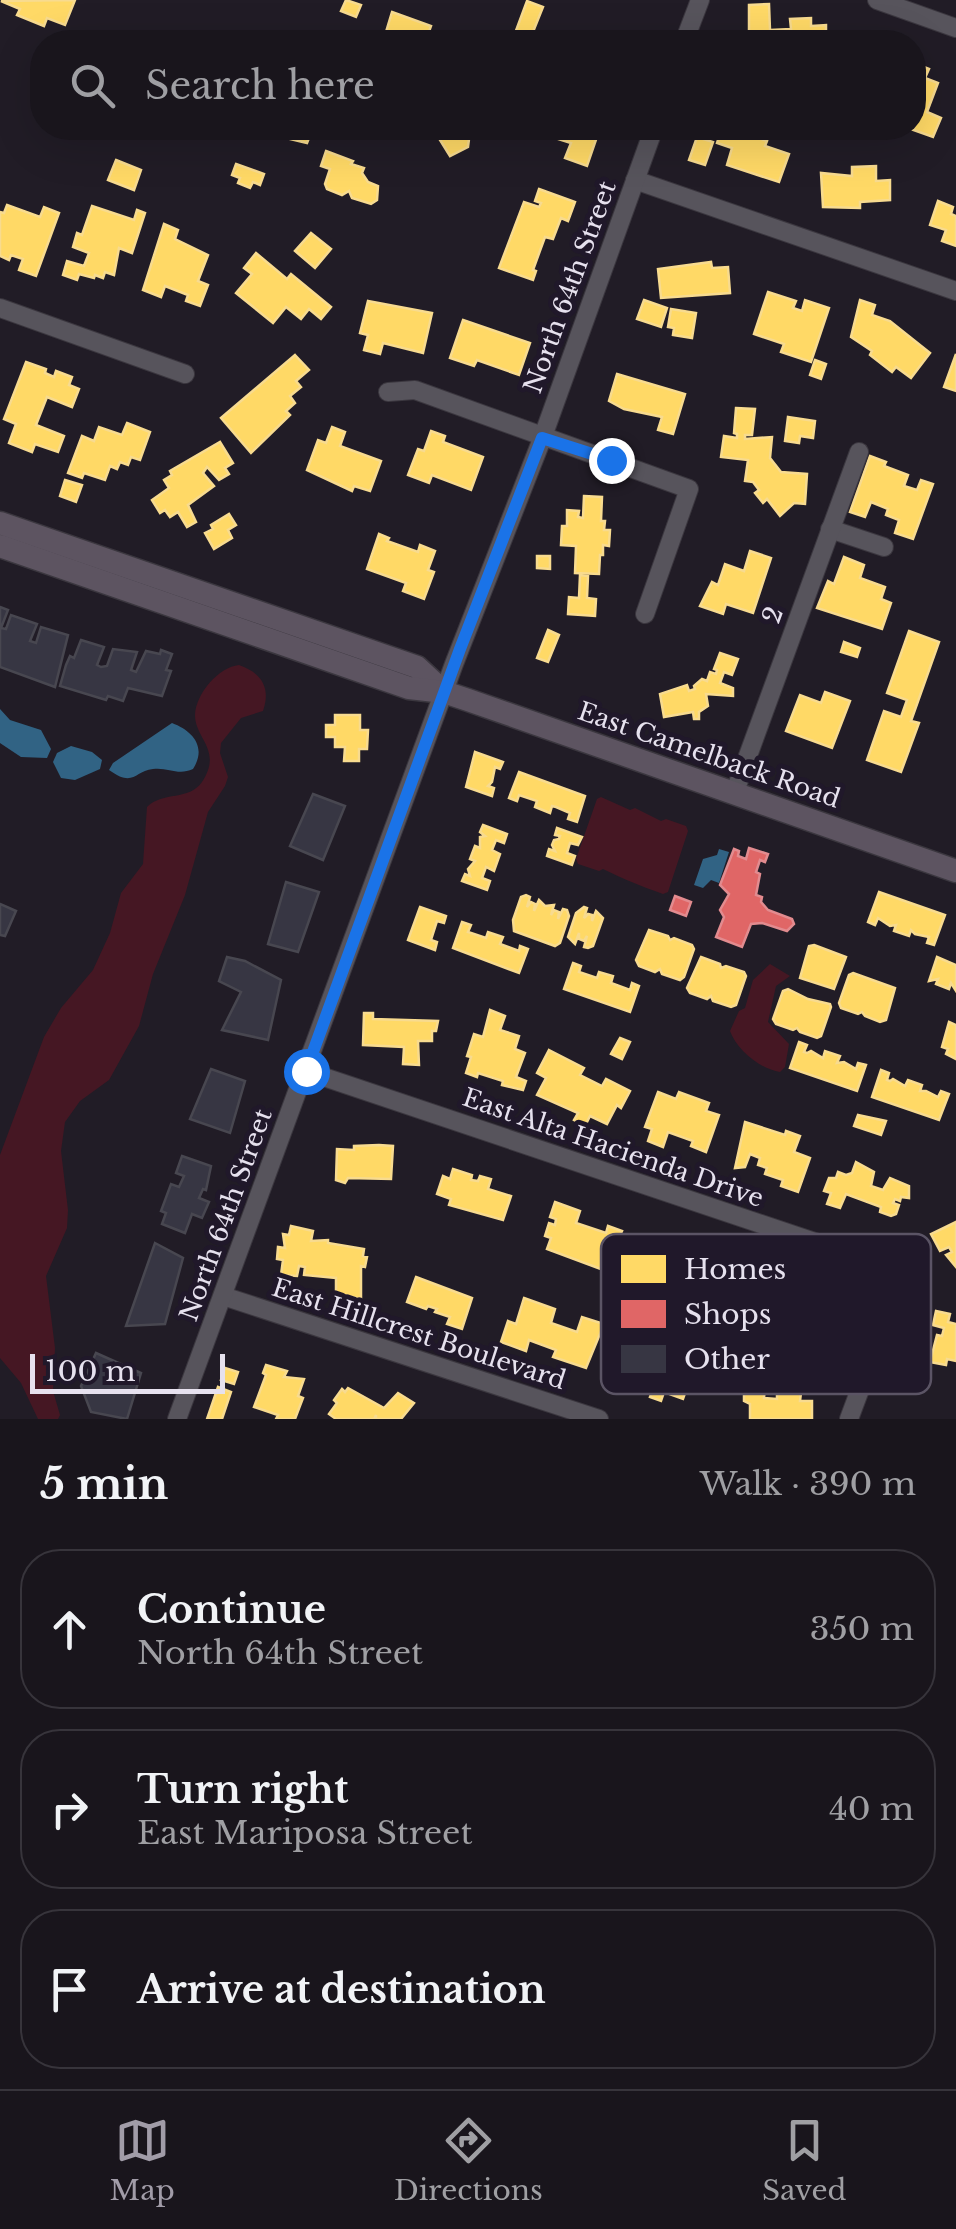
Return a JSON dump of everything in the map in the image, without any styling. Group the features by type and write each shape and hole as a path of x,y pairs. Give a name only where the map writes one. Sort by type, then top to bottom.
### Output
{"main road":[{"name":"East Camelback Road","path":"0,522 70,558 223,611 417,666 444,692 956,871"},
{"name":"East Camelback Road","path":"0,546 70,558"}],"street":[{"path":"689,30 700,0"},
{"path":"877,0 956,28"},
{"name":"North 64th Street","path":"177,1419 650,140"},
{"path":"635,180 956,292"},
{"path":"0,308 185,374"},
{"path":"388,392 415,390 688,489 645,614"},
{"name":"2","path":"734,794 859,452"},
{"path":"830,529 884,548"},
{"name":"East Alta Hacienda Drive","path":"306,1071 791,1234"},
{"name":"East Hillcrest Boulevard","path":"223,1296 599,1419"},
{"name":"East Alta Hacienda Drive","path":"849,1419 858,1394"}],"shaded area":[{"path":"239,665 263,682 263,711 241,718 221,743 228,777 208,812 185,895 153,974 139,1026 109,1080 80,1101 65,1122 61,1151 67,1228 46,1276 55,1348 53,1391 60,1415 58,1419 38,1419 21,1383 0,1358 0,1155 44,1037 61,1008 93,970 110,933 121,893 143,864 147,807 197,788 208,771 209,753 195,715 199,698 217,676"},
{"path":"601,797 661,821 686,826 688,831 668,892 663,894 603,869 578,864 576,859"},
{"path":"770,964 790,976 776,986 768,1022 789,1044 785,1067 780,1072 750,1058 730,1031 739,1011 745,1008 753,980"}],"water":[{"path":"0,709 10,720 41,730 51,749 47,758 21,757 0,743"},
{"path":"172,723 196,741 199,754 193,769 153,769 129,778 109,770 113,763"},
{"path":"71,746 92,752 102,760 100,769 75,780 61,778 53,762 57,753"},
{"path":"719,849 729,852 719,883 711,880 703,888 694,885 703,859 717,855"}],"building: Homes":[{"path":"75,0 65,25 47,18 44,26 17,15 20,9 1,1"},
{"path":"346,0 361,5 356,17 341,11"},
{"path":"527,1 543,7 534,30 516,30"},
{"path":"769,4 770,30 749,30 749,5"},
{"path":"392,12 431,26 430,30 387,30"},
{"path":"811,18 811,26 826,25 826,30 770,30 791,29 790,19"},
{"path":"926,78 938,83 927,112 941,118 933,137 926,134"},
{"path":"440,140 469,140 468,147 450,156"},
{"path":"561,140 596,140 587,166 565,158 571,143"},
{"path":"696,140 713,142 705,165 689,160"},
{"path":"764,140 765,146 789,154 779,182 727,165 732,148 717,143"},
{"path":"326,151 364,168 362,173 368,182 378,186 377,200 371,204 352,198 349,191 342,195 327,189 330,169 321,166"},
{"path":"116,160 141,170 134,190 108,180"},
{"path":"236,164 264,174 260,185 253,182 250,188 238,183 240,178 232,175"},
{"path":"876,166 876,181 890,180 890,200 860,202 860,208 823,207 821,173 852,176 852,167"},
{"path":"539,189 575,202 568,221 561,218 553,239 545,237 533,280 499,268 524,202 539,207 541,203 535,201"},
{"path":"938,201 953,207 956,246 942,241 946,230 930,225"},
{"path":"7,205 40,217 44,207 59,213 36,276 19,270 23,259 0,256 0,212 4,213"},
{"path":"92,206 134,220 137,210 145,213 132,253 119,248 114,275 105,272 103,278 94,278 79,274 77,280 63,275 67,261 84,266 89,253 73,247 77,233 82,235"},
{"path":"164,224 178,230 175,239 208,255 198,281 208,285 200,306 186,301 188,295 165,286 161,297 143,290"},
{"path":"311,233 331,249 315,268 295,251"},
{"path":"256,253 287,279 291,274 331,307 321,319 309,309 301,319 286,307 273,323 236,293 252,274 244,268"},
{"path":"711,262 712,268 728,267 730,293 661,298 658,269"},
{"path":"768,292 796,301 793,308 802,311 805,300 829,308 811,362 781,352 784,344 754,334"},
{"path":"644,300 667,308 661,327 637,319"},
{"path":"860,300 875,305 872,315 890,321 930,353 911,378 896,367 892,372 851,337"},
{"path":"368,301 432,313 423,353 383,343 380,354 364,350 368,335 360,333"},
{"path":"671,309 696,313 692,338 673,335 674,328 668,327"},
{"path":"463,320 530,343 519,375 477,360 474,366 450,358"},
{"path":"956,354 956,391 944,387"},
{"path":"295,355 309,370 296,381 301,387 290,396 295,403 286,411 290,415 251,453 221,418"},
{"path":"815,360 826,364 821,379 810,375"},
{"path":"26,362 46,369 45,373 54,377 56,371 72,377 69,385 79,389 72,407 47,397 36,425 64,436 58,452 35,444 32,452 9,443 16,424 4,419"},
{"path":"617,374 685,394 673,434 658,430 662,417 624,409 609,401"},
{"path":"736,408 755,409 752,435 745,435 745,439 772,437 770,458 781,472 807,474 805,504 794,503 780,516 767,499 763,503 755,493 759,490 753,482 745,481 748,460 721,457 724,436 737,438"},
{"path":"788,417 815,421 813,438 800,436 799,443 785,441"},
{"path":"127,423 150,432 140,460 131,457 128,465 120,462 117,469 110,466 105,480 68,473 82,436 94,441 99,427 122,435"},
{"path":"332,427 345,432 340,446 381,461 370,491 354,486 352,491 307,470 318,440 326,443"},
{"path":"431,431 445,436 443,442 483,457 471,490 432,475 429,483 408,475 418,449 424,451"},
{"path":"220,442 233,463 225,468 229,474 219,480 207,467 203,473 214,486 188,505 196,522 187,527 178,512 170,517 165,510 160,513 152,500 169,488 164,480 172,475 170,471"},
{"path":"870,456 908,475 904,486 917,490 921,480 933,484 913,539 895,533 899,520 886,515 888,509 871,502 865,517 850,512"},
{"path":"65,480 82,485 76,502 60,496"},
{"path":"584,496 602,497 601,521 605,521 604,530 610,530 609,546 603,545 600,555 599,574 575,573 576,546 561,545 567,510 579,511 578,517 583,518"},
{"path":"229,514 236,525 228,530 232,538 214,549 205,533"},
{"path":"379,534 389,538 387,541 418,552 420,545 435,551 428,570 434,572 424,599 403,591 406,583 367,569"},
{"path":"750,551 771,558 753,613 726,604 723,614 700,606 712,582 718,585 725,564 744,571"},
{"path":"537,556 550,556 550,569 537,568"},
{"path":"844,557 864,565 860,578 885,587 881,599 891,603 882,629 817,608 828,581 834,584"},
{"path":"580,575 588,576 587,598 596,599 595,616 568,614 569,597 579,598"},
{"path":"548,630 559,635 548,662 537,658"},
{"path":"909,631 939,642 911,721 919,723 901,772 867,760 884,711 901,717 907,700 887,693"},
{"path":"844,642 860,648 857,657 841,652"},
{"path":"720,653 738,659 732,675 724,672 720,683 733,688 733,696 706,694 708,706 699,712 699,719 694,719 693,712 664,717 660,694 687,685 689,691 702,679 707,681 710,672 716,674"},
{"path":"825,692 850,701 832,748 786,731 800,695 821,703"},
{"path":"335,715 360,715 360,730 368,730 367,749 359,749 359,761 344,761 345,747 335,747 335,737 326,737 326,725 335,725"},
{"path":"475,752 503,762 500,769 495,767 488,786 494,788 492,796 466,787"},
{"path":"519,772 585,796 577,822 568,819 570,813 556,807 552,806 550,813 535,807 537,801 519,795 517,801 509,798"},
{"path":"483,825 507,834 504,843 496,840 492,850 500,854 494,871 486,867 482,878 490,881 487,890 462,881 465,874 470,876 468,869 475,861 470,859 475,846 480,848 480,837 485,836 480,832"},
{"path":"557,828 582,837 578,845 570,843 567,853 575,856 572,865 547,856 549,849 555,851 552,845 560,836 555,835"},
{"path":"879,892 945,915 934,945 927,943 929,937 911,930 909,936 894,931 896,925 890,926 878,918 875,925 868,922"},
{"path":"521,897 530,897 527,907 531,902 535,904 534,911 539,900 545,906 554,905 551,915 554,910 559,912 558,919 563,909 567,910 569,916 560,943 555,946 514,931 513,920"},
{"path":"420,907 446,916 444,923 436,924 431,940 437,942 435,950 408,940"},
{"path":"584,907 584,918 592,915 592,921 596,911 603,918 593,946 588,948 584,947 587,936 584,941 579,939 579,933 575,944 568,937 576,913"},
{"path":"462,922 471,925 468,932 486,938 488,932 503,937 500,944 519,951 520,946 528,949 519,973 453,948"},
{"path":"649,930 692,945 694,949 680,980 662,974 660,969 655,972 639,966 636,960"},
{"path":"809,946 846,957 834,989 800,978"},
{"path":"701,957 720,964 721,968 744,972 736,1005 731,1007 713,1001 711,996 707,999 690,993 687,988"},
{"path":"937,957 956,965 956,991 951,983 949,989 936,984 938,979 929,981"},
{"path":"573,963 581,966 579,972 597,978 599,972 613,976 611,983 630,990 632,983 639,986 630,1012 564,989"},
{"path":"853,973 895,988 886,1020 880,1022 862,1012 841,1008 839,1003"},
{"path":"788,989 830,1004 821,1036 776,1024 773,1019 783,991"},
{"path":"490,1010 505,1016 500,1030 519,1036 515,1049 525,1053 516,1077 526,1081 523,1090 478,1073 477,1077 466,1073 474,1034 483,1037"},
{"path":"364,1013 373,1013 373,1019 438,1021 432,1041 418,1041 419,1065 403,1064 404,1047 363,1045"},
{"path":"949,1022 956,1025 956,1059 942,1047"},
{"path":"620,1038 630,1042 622,1059 611,1054"},
{"path":"799,1042 807,1045 804,1052 811,1051 823,1058 825,1051 840,1056 837,1063 844,1062 856,1069 858,1063 866,1065 857,1091 790,1068"},
{"path":"549,1050 584,1068 580,1075 602,1086 606,1079 630,1091 607,1124 590,1116 585,1126 574,1120 578,1113 537,1095 546,1078 537,1073"},
{"path":"881,1070 889,1073 887,1080 905,1086 908,1080 922,1085 920,1091 938,1097 941,1091 949,1094 939,1120 872,1097"},
{"path":"658,1092 676,1099 679,1092 709,1103 706,1111 719,1115 706,1152 691,1146 693,1141 668,1132 663,1147 648,1141 652,1129 645,1127"},
{"path":"858,1115 886,1121 881,1135 854,1126"},
{"path":"745,1122 800,1136 794,1152 810,1158 798,1192 781,1186 783,1180 765,1174 767,1168 758,1165 760,1158 750,1154 745,1167 735,1168"},
{"path":"393,1146 391,1179 348,1178 345,1183 336,1180 337,1149"},
{"path":"856,1162 874,1172 871,1186 883,1190 890,1178 909,1186 909,1198 901,1197 893,1203 899,1205 896,1214 880,1212 881,1207 846,1194 840,1208 827,1204 831,1193 824,1191 829,1178 836,1178 838,1172 852,1173"},
{"path":"453,1169 472,1175 471,1180 478,1181 480,1176 491,1179 488,1189 511,1196 503,1220 449,1205 451,1199 437,1194 443,1176 450,1179"},
{"path":"555,1202 580,1211 576,1223 606,1233 608,1226 622,1231 601,1234 601,1269 547,1249 551,1238 545,1236 549,1223 555,1225 556,1219 550,1217"},
{"path":"956,1222 956,1267 946,1255 952,1252 949,1247 940,1251 931,1234"},
{"path":"291,1226 313,1231 311,1241 328,1240 364,1249 363,1256 367,1257 365,1267 361,1266 361,1299 336,1293 336,1278 304,1275 305,1267 299,1266 297,1276 281,1275 283,1260 277,1259 278,1247 285,1248 283,1234 289,1235"},
{"path":"416,1277 472,1298 462,1329 447,1324 450,1317 435,1312 437,1309 407,1302"},
{"path":"524,1298 555,1309 551,1323 577,1332 582,1317 601,1323 601,1331 586,1368 553,1357 556,1350 529,1340 526,1351 501,1342 508,1321 516,1324"},
{"path":"936,1311 950,1314 948,1322 956,1324 956,1361 947,1359 946,1365 931,1362 937,1335 942,1336 944,1328 933,1325"},
{"path":"266,1365 287,1371 284,1377 304,1379 298,1396 303,1398 295,1419 276,1419 278,1415 254,1407"},
{"path":"225,1368 238,1372 234,1384 221,1380"},
{"path":"218,1387 231,1392 222,1419 207,1419"},
{"path":"348,1388 384,1408 398,1393 414,1403 401,1419 376,1419 376,1415 374,1419 336,1419 329,1414 337,1403 334,1400 342,1389 345,1392"},
{"path":"744,1394 764,1394 764,1398 777,1399 777,1394 801,1394 800,1401 812,1401 812,1419 750,1419 750,1404 744,1401"}],"building: Shops":[{"path":"749,848 768,854 765,862 760,860 756,872 760,874 756,895 762,897 761,902 768,910 792,919 794,924 787,931 762,923 751,924 742,947 716,937 724,917 720,910 729,894 720,885 734,849 746,859"},
{"path":"675,896 691,902 686,916 670,910"}],"building: Other":[{"path":"0,607 8,610 1,628 6,629 11,615 37,624 30,641 36,643 41,627 68,635 55,687 0,667"},
{"path":"81,640 104,647 97,665 101,667 107,666 113,649 137,652 131,670 136,672 146,651 172,654 162,696 128,688 123,701 108,696 106,700 60,686 70,656 74,658"},
{"path":"313,794 345,806 323,860 290,846"},
{"path":"286,882 319,892 298,952 268,944"},
{"path":"0,904 16,911 5,936 0,935"},
{"path":"227,957 245,961 281,980 268,1040 222,1030 241,992 219,981"},
{"path":"211,1069 245,1081 230,1133 190,1119"},
{"path":"182,1156 211,1166 206,1190 199,1198 209,1202 202,1218 192,1214 185,1233 162,1224 166,1213 161,1211 171,1184 179,1187 184,1176 176,1173"},
{"path":"155,1243 183,1258 165,1324 126,1326"},
{"path":"96,1353 141,1373 127,1419 91,1412 81,1386"}],"route":[{"path":"306,1071 460,649 542,438 611,460"}]}
